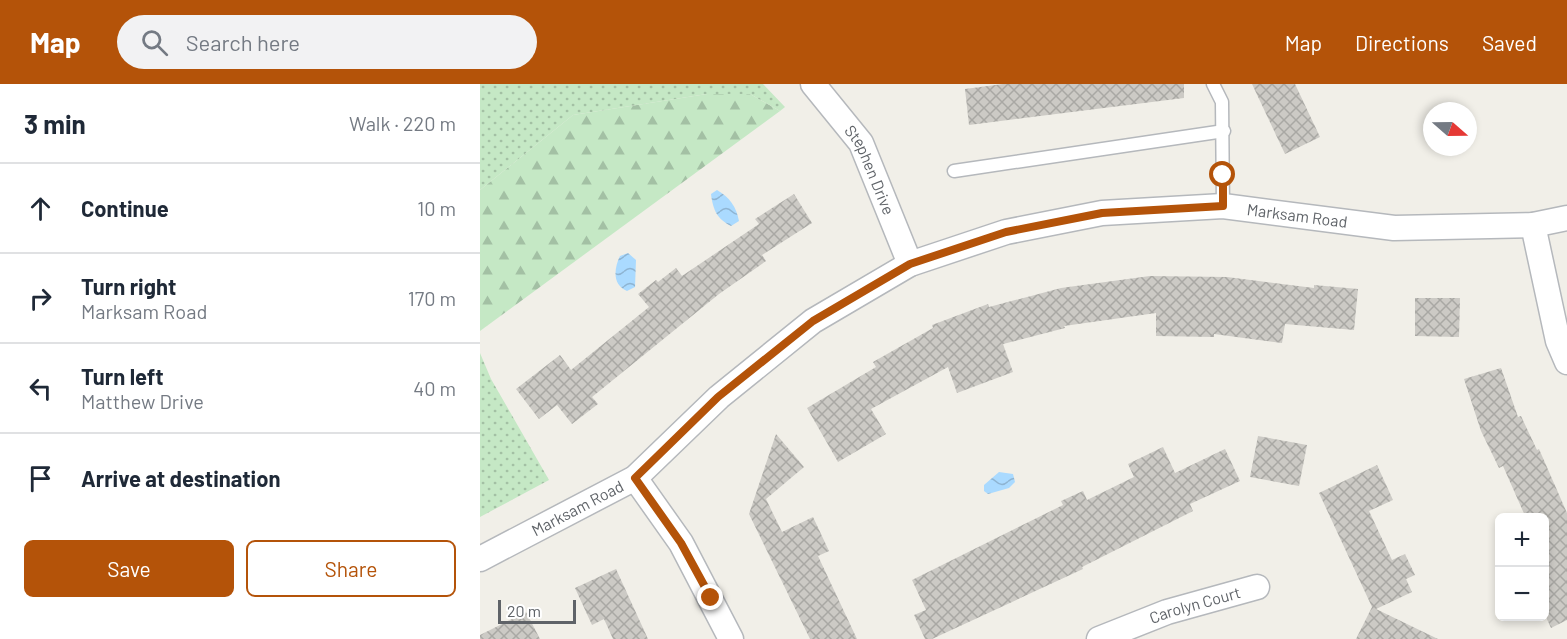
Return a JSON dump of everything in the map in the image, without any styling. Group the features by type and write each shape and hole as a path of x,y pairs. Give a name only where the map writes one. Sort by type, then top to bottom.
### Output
{"street":[{"name":"Stephen Drive","path":"813,84 861,143 910,264"},
{"name":"Marksam Road","path":"480,559 635,478 718,397 813,321 910,264 1006,232 1102,213 1223,206 1394,228 1533,225 1567,218"},
{"path":"1533,225 1558,341 1567,362"},
{"path":"635,478 681,543 731,639"},
{"name":"Carolyn Court","path":"1099,639 1167,612 1257,587"}],"lane":[{"path":"1213,84 1222,102 1223,206"},
{"path":"954,171 1224,131"}],"green space":[{"path":"480,84 763,84 785,107 780,111 750,94 707,94 573,115 480,190"},
{"path":"707,94 750,94 780,111 480,331 480,190 573,115"},
{"path":"480,353 491,379 549,480 480,517"}],"water":[{"path":"717,190 729,199 736,211 739,221 731,226 719,217 713,205 711,194"},
{"path":"628,253 636,260 635,287 627,291 619,285 616,266 620,256"},
{"path":"999,472 1013,474 1015,482 1009,488 988,494 984,491 984,485"}],"building":[{"path":"1003,84 1184,84 1184,98 969,125 965,89"},
{"path":"1252,84 1295,84 1320,137 1285,154"},
{"path":"794,194 812,223 762,255 766,261 719,294 592,397 598,404 572,424 557,405 539,419 516,389 560,355 571,370 649,307 638,294 676,268 682,276 759,224 755,219"},
{"path":"1150,276 1227,277 1314,288 1314,285 1358,289 1354,330 1285,324 1282,343 1214,334 1214,337 1156,336 1156,313 1064,326 1065,328 1003,344 1013,372 957,393 948,367 871,409 886,434 838,462 807,408 876,367 873,362 933,328 932,325 988,304 989,307 1061,288"},
{"path":"1415,298 1460,298 1459,337 1415,336"},
{"path":"1501,368 1518,417 1521,416 1537,450 1539,449 1567,513 1567,620 1551,628 1548,621 1549,513 1524,513 1503,466 1499,468 1481,431 1464,379"},
{"path":"776,434 804,467 766,499 782,532 813,517 829,551 818,556 857,639 810,639 749,514"},
{"path":"1258,436 1307,445 1299,486 1250,477"},
{"path":"1163,447 1175,473 1225,449 1240,481 1190,504 1193,511 1082,567 1083,569 932,639 925,639 914,615 926,610 912,580 1063,505 1061,501 1083,491 1087,500 1134,477 1128,464"},
{"path":"1377,465 1393,500 1369,511 1392,560 1405,554 1415,575 1406,579 1412,592 1376,609 1438,639 1356,639 1372,607 1319,493"},
{"path":"616,569 648,639 613,639 604,619 592,625 575,588"},
{"path":"526,612 540,639 480,639 480,635"}],"route":[{"path":"711,598 681,543 635,478 718,397 813,321 910,264 1006,232 1102,213 1223,206 1223,175"}]}
